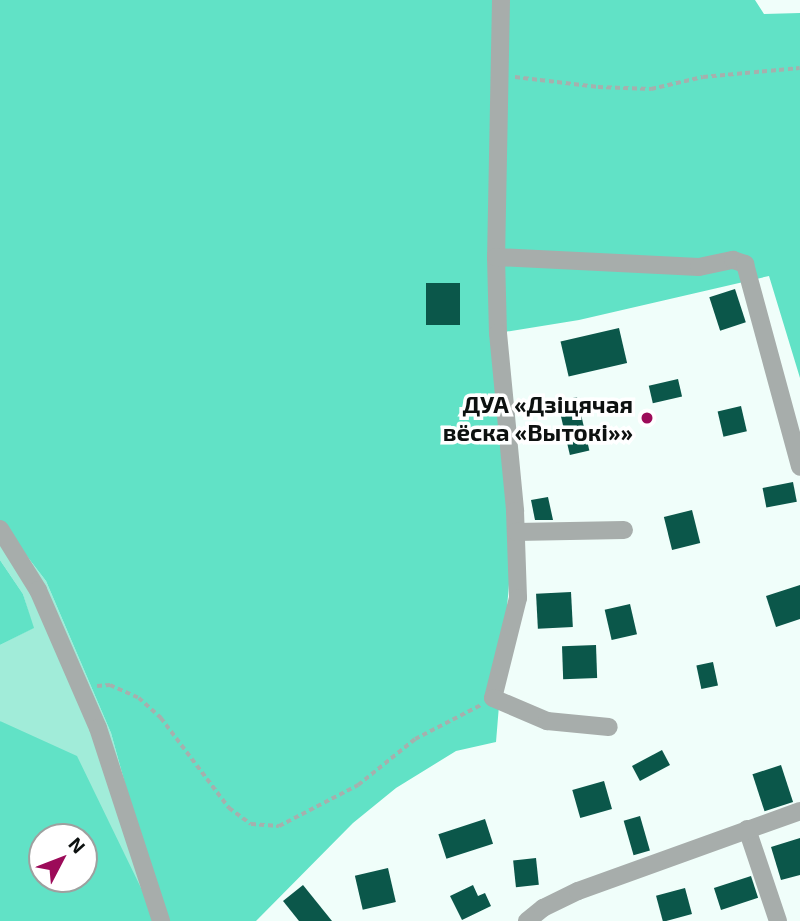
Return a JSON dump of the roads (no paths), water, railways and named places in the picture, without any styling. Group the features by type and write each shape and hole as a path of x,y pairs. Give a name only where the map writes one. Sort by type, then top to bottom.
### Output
{"street":[{"path":"501,0 496,257 498,333 516,533 518,598 493,698 547,721 609,727"},
{"path":"496,257 699,267 733,260 745,264 800,467"},
{"path":"0,529 38,590 81,686 98,728 161,921"},
{"path":"516,533 624,530"},
{"path":"527,921 543,908 578,891 800,811"},
{"path":"747,830 778,921"}],"place":[{"name":"ДУА «Дзіцячая вёска «Вытокі»»","path":"647,418"}]}
